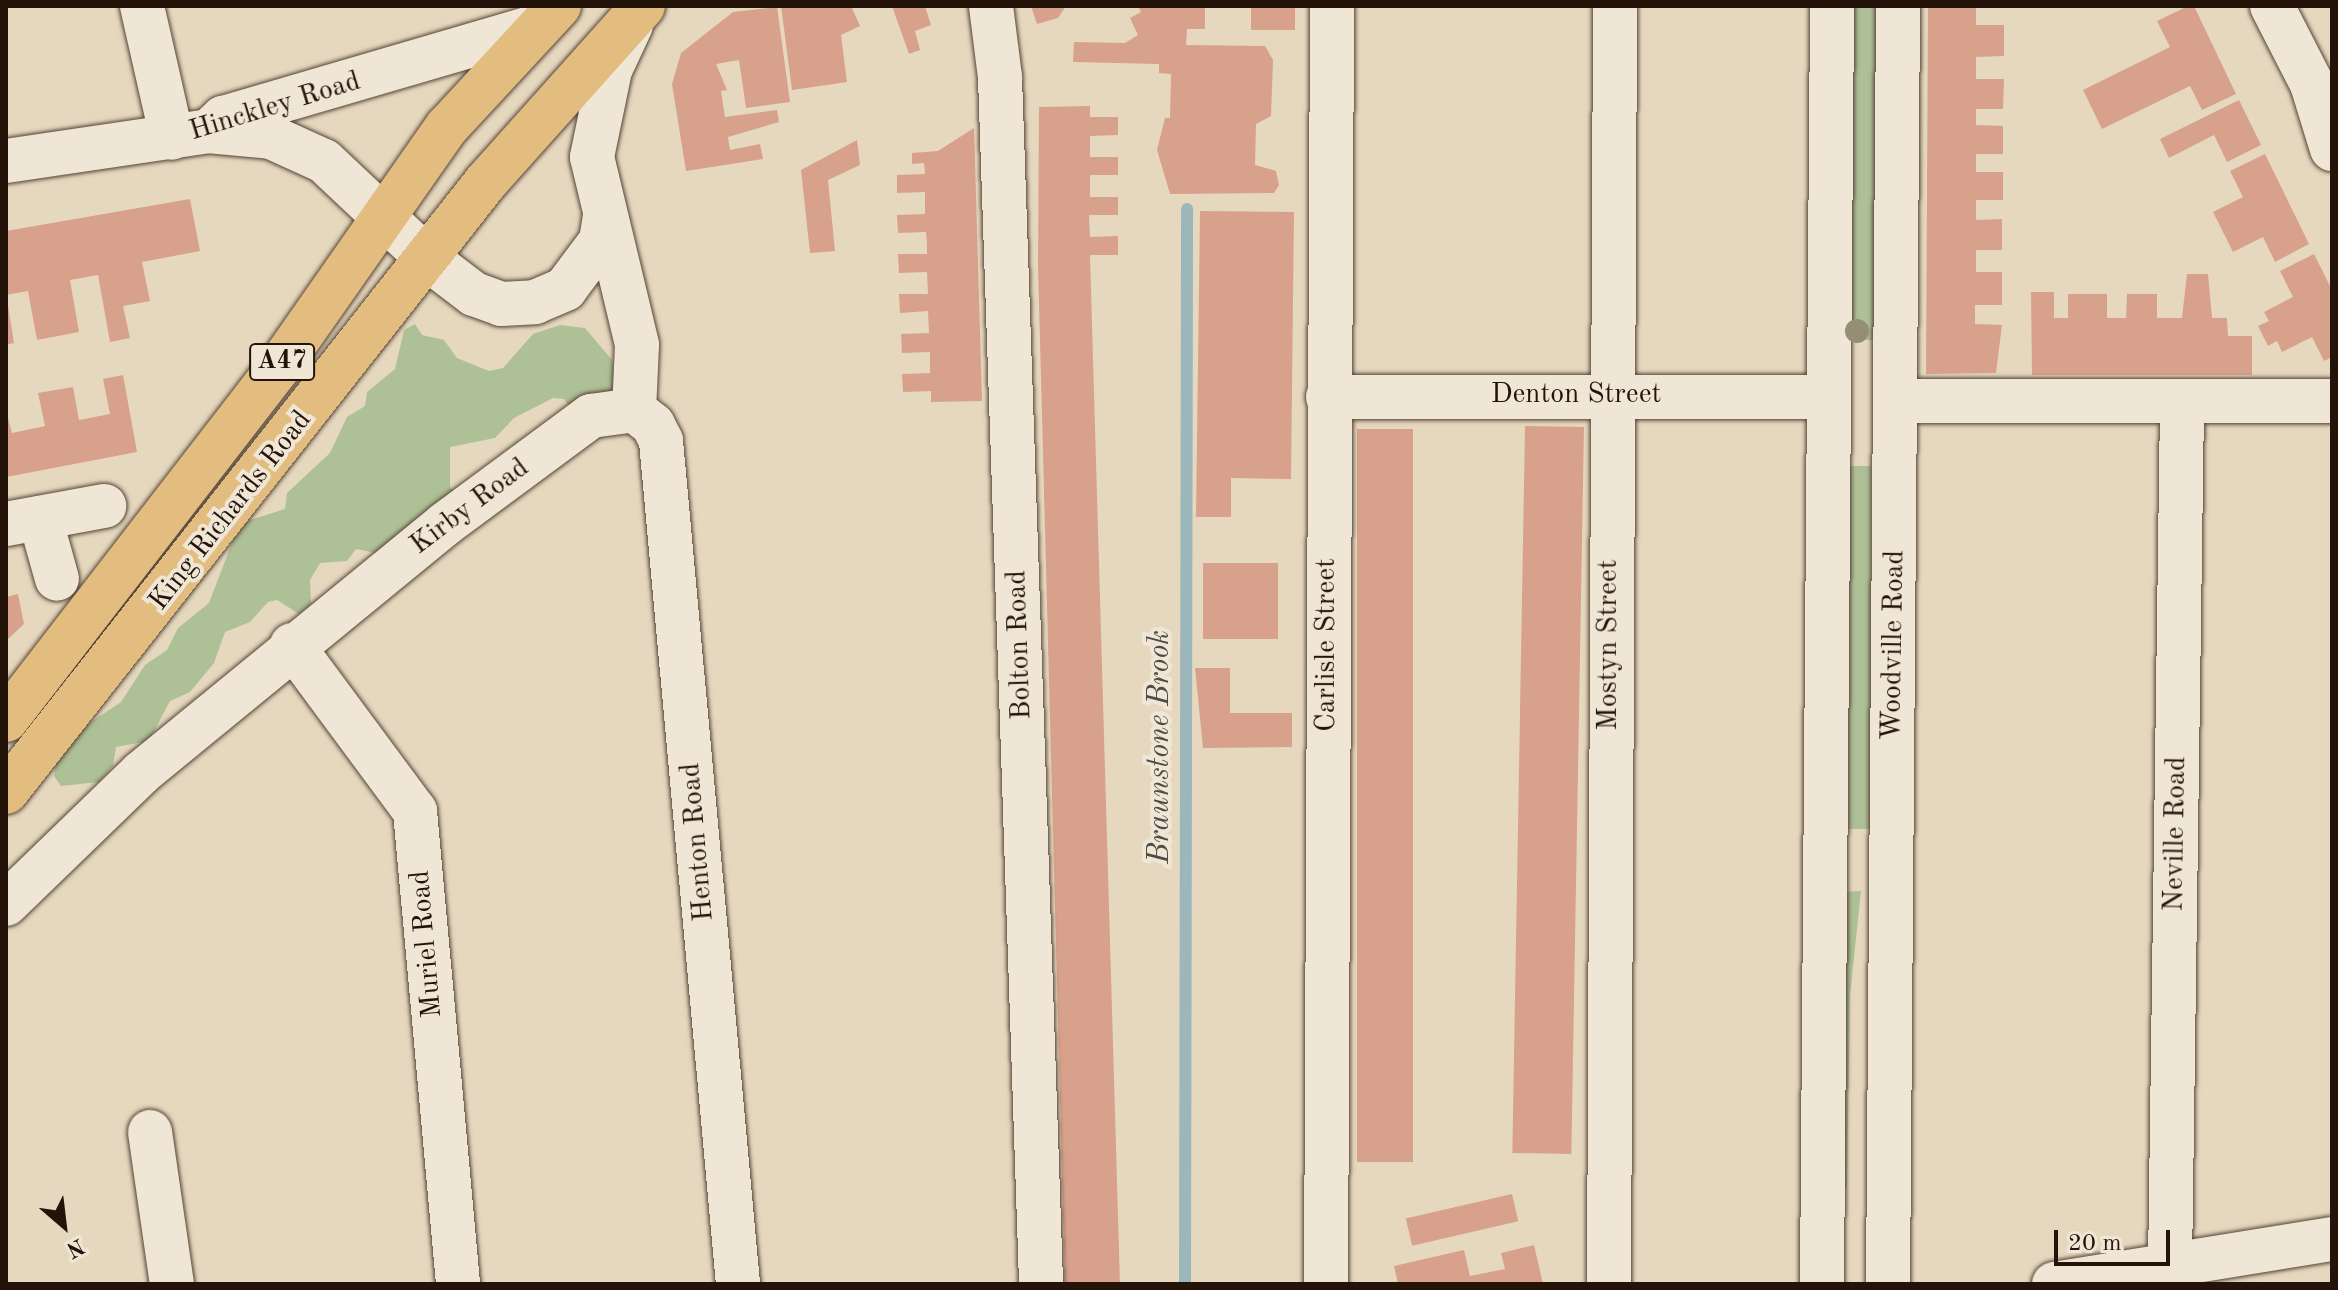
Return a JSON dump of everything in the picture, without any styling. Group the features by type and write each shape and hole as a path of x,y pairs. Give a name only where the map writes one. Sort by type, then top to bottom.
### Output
{"main road":[{"name":"King Richards Road","path":"6,792 485,183 641,7"},
{"name":"King Richards Road","path":"6,720 146,545 466,102 548,16"}],"street":[{"path":"142,6 190,135 304,147 381,220 474,294 501,304 535,302 565,289 601,241 605,215"},
{"name":"Bolton Road","path":"991,6 999,54 1041,1284"},
{"name":"Carlisle Street","path":"1326,1284 1332,6"},
{"name":"Mostyn Street","path":"1609,1284 1608,394 1615,6"},
{"path":"1822,1284 1825,397 1832,6"},
{"name":"Woodville Road","path":"1888,1284 1898,401 1898,6"},
{"path":"2272,6 2312,84 2332,149"},
{"path":"634,410 637,345 616,239 605,215 592,157 610,70 641,7"},
{"name":"Hinckley Road","path":"6,161 190,135 223,118 548,16"},
{"name":"Denton Street","path":"1328,397 1608,394 1825,397"},
{"path":"1825,397 1838,428 1859,436 1890,422 1898,401 2332,401"},
{"name":"Neville Road","path":"2170,1266 2182,402"},
{"name":"Kirby Road","path":"6,904 141,773 292,645 591,416 634,410"},
{"name":"Henton Road","path":"634,410 653,425 661,441 738,1284"},
{"path":"57,579 23,521 104,506"},
{"name":"Muriel Road","path":"292,645 415,811 458,1284"},
{"path":"1823,854 1891,858"},
{"path":"150,1132 172,1284"},
{"path":"2054,1284 2332,1239"}],"green space":[{"path":"1842,6 1876,6 1876,340 1842,340"},
{"path":"415,324 422,335 444,340 457,358 489,371 503,368 533,334 560,325 585,328 612,360 617,398 573,412 564,399 553,398 514,418 495,438 450,447 450,487 457,494 376,553 356,549 347,561 320,563 310,580 311,604 299,614 277,600 268,602 250,622 225,632 214,663 190,692 170,701 149,741 116,747 113,766 99,782 61,786 54,776 56,763 79,730 121,702 145,665 167,650 178,628 209,603 233,540 247,521 285,509 287,493 330,453 347,417 365,406 367,392 395,369 404,330"},
{"path":"1838,466 1871,466 1871,829 1838,829"},
{"path":"1861,891 1850,995 1847,1188 1835,1189 1835,892"}],"building":[{"path":"781,6 851,6 860,26 841,35 847,82 792,90"},
{"path":"892,6 925,6 931,25 915,31 920,50 909,54"},
{"path":"1031,6 1066,6 1058,18 1037,24"},
{"path":"1138,6 1205,6 1205,29 1187,29 1186,45 1265,46 1273,60 1271,116 1256,124 1255,165 1276,171 1279,185 1274,193 1170,194 1157,150 1165,118 1170,118 1171,74 1159,73 1159,64 1073,62 1074,42 1125,43 1138,35 1130,18 1141,12"},
{"path":"1251,6 1295,6 1295,30 1251,30"},
{"path":"1928,6 1976,6 1976,25 2004,25 2004,56 1976,57 1976,79 2004,79 2003,109 1976,109 1976,125 2003,126 2003,154 1976,154 1976,172 2003,172 2003,200 1976,200 1976,220 2002,219 2002,250 1976,250 1976,272 2002,272 2002,305 1975,305 1975,324 2002,325 1996,373 1926,374"},
{"path":"2194,6 2236,94 2202,110 2190,86 2102,129 2083,90 2170,47 2157,21"},
{"path":"777,7 790,102 746,108 739,60 716,64 727,90 721,91 725,117 777,110 779,122 728,137 730,150 760,144 763,159 686,171 672,84 681,53 733,12"},
{"path":"2239,100 2261,145 2227,162 2214,135 2169,158 2160,139"},
{"path":"1090,106 1090,117 1118,117 1118,135 1090,136 1090,157 1118,157 1118,175 1090,175 1090,197 1118,197 1118,215 1089,215 1090,237 1118,236 1118,255 1090,255 1120,1284 1065,1284 1038,266 1039,107"},
{"path":"974,128 982,401 931,402 931,391 903,392 902,374 930,373 930,352 902,353 901,334 929,333 928,311 900,313 899,294 928,294 927,272 899,273 898,254 927,254 927,243 926,232 898,233 897,215 925,214 925,192 897,193 897,175 925,174 924,163 912,164 912,153 938,151"},
{"path":"857,140 860,165 828,180 835,251 810,253 801,170"},
{"path":"2265,154 2309,244 2275,262 2263,237 2233,252 2213,212 2243,197 2230,171"},
{"path":"190,199 200,251 142,262 150,301 123,306 130,338 110,342 98,275 70,280 79,332 37,340 28,291 6,295 6,231"},
{"path":"1200,211 1294,212 1291,479 1231,478 1231,517 1196,517"},
{"path":"2314,254 2332,290 2332,357 2324,361 2312,337 2282,352 2277,341 2268,346 2258,326 2269,321 2264,312 2293,297 2280,271"},
{"path":"2187,274 2208,274 2212,318 2227,318 2228,336 2252,336 2252,375 2032,375 2031,292 2054,292 2054,318 2068,318 2068,294 2107,294 2107,318 2126,318 2127,294 2157,294 2157,318 2182,318"},
{"path":"6,306 14,343 6,345"},
{"path":"123,375 137,452 6,477 6,410 12,433 45,426 38,393 73,387 79,420 110,414 103,379"},
{"path":"1525,426 1584,427 1571,1154 1512,1153"},
{"path":"1357,429 1413,429 1413,1162 1357,1162"},
{"path":"1203,563 1278,563 1278,639 1203,639"},
{"path":"18,594 24,624 6,641 6,597"},
{"path":"1195,668 1230,668 1230,713 1292,713 1292,747 1203,748"},
{"path":"1512,1194 1518,1221 1412,1246 1406,1219"},
{"path":"1534,1245 1543,1284 1398,1284 1394,1266 1464,1250 1470,1276 1505,1269 1501,1253"}],"waterway":[{"name":"Braunstone Brook","path":"1185,1284 1187,209"}]}
